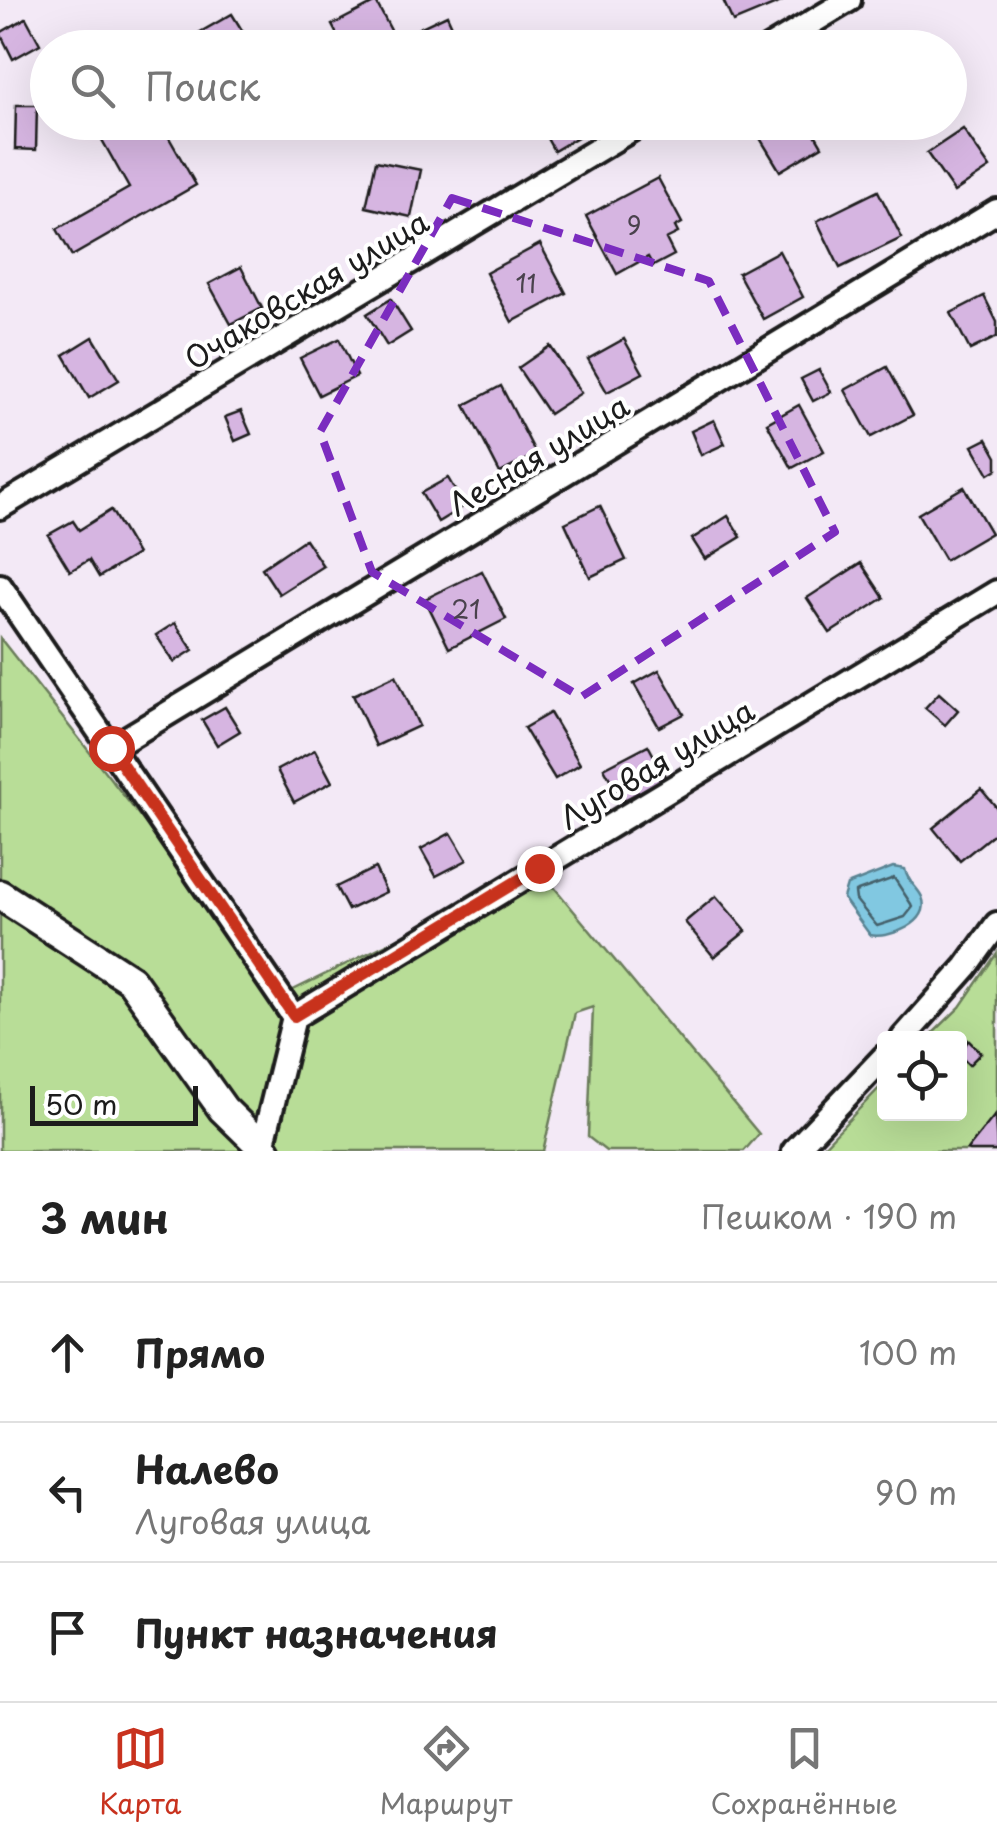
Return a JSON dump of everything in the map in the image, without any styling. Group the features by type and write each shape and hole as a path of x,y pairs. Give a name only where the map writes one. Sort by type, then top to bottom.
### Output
{"main road":[{"path":"0,896 131,980 223,1109 264,1149"}],"street":[{"path":"799,30 849,0"},
{"name":"Очаковская улица","path":"0,507 614,140"},
{"name":"Лесная улица","path":"111,748 997,211"},
{"path":"0,586 294,1016 264,1149"},
{"name":"Луговая улица","path":"294,1016 997,592"},
{"path":"909,1031 966,968 997,924"},
{"path":"794,1151 877,1065"}],"highlighted area":[{"path":"452,198 709,281 835,532 581,697 372,572 320,432"}],"green space":[{"path":"0,638 281,996 539,869 759,1134 744,1151 606,1151 588,1137 593,1007 575,1013 543,1151 0,1151"},
{"path":"997,953 997,1151 819,1151 877,1090 877,1121 967,1121 967,1031 935,1031 960,1007"}],"water":[{"path":"893,867 905,869 924,906 915,922 898,932 870,935 843,898 847,885"}],"building":[{"path":"723,0 780,0 781,2 733,22"},
{"path":"376,2 391,30 335,30 332,25"},
{"path":"232,14 242,30 204,30"},
{"path":"447,15 454,30 420,30"},
{"path":"26,18 32,30 30,50 13,59 0,33"},
{"path":"16,105 30,105 30,140 36,140 36,150 15,149"},
{"path":"967,135 990,168 954,192 927,153 946,140 967,140"},
{"path":"102,140 170,140 196,185 72,256 57,229 129,188"},
{"path":"548,140 573,140 554,151"},
{"path":"761,140 818,140 822,146 780,171"},
{"path":"376,161 421,170 411,217 366,207"},
{"path":"658,178 682,223 675,227 678,233 666,239 674,255 653,266 648,257 617,274 586,216"},
{"path":"878,191 902,238 840,268 817,221"},
{"path":"540,244 566,293 512,322 486,273"},
{"path":"779,251 803,297 763,319 738,273"},
{"path":"241,267 262,308 231,324 209,284"},
{"path":"984,296 997,322 997,337 970,350 951,313"},
{"path":"391,299 411,331 387,346 367,314"},
{"path":"93,337 119,380 89,398 64,355"},
{"path":"339,339 357,376 319,395 300,358"},
{"path":"624,339 643,373 607,392 588,359"},
{"path":"550,346 581,393 549,414 518,368"},
{"path":"887,367 913,415 871,437 845,390"},
{"path":"819,370 831,392 813,401 801,379"},
{"path":"501,386 536,454 500,473 465,405"},
{"path":"799,405 824,451 792,468 767,423"},
{"path":"241,411 251,434 235,441 225,417"},
{"path":"714,420 725,444 701,455 691,431"},
{"path":"987,439 997,457 997,469 989,474 973,446"},
{"path":"448,478 464,506 438,522 421,493"},
{"path":"964,487 991,533 945,560 918,514"},
{"path":"600,506 626,560 590,577 565,523"},
{"path":"111,510 137,554 99,577 89,560 70,571 48,535 73,521 79,530"},
{"path":"728,516 741,537 705,559 692,539"},
{"path":"305,539 323,566 279,594 262,568"},
{"path":"861,563 884,598 830,633 807,598"},
{"path":"482,571 506,619 449,648 425,599"},
{"path":"175,623 193,650 174,662 156,635"},
{"path":"659,670 684,714 659,727 634,684"},
{"path":"396,675 419,726 376,746 353,695"},
{"path":"939,693 958,710 945,725 925,708"},
{"path":"225,707 240,731 217,745 202,720"},
{"path":"550,713 580,764 555,779 524,728"},
{"path":"648,745 666,778 622,801 604,768"},
{"path":"315,750 332,782 294,802 277,770"},
{"path":"981,789 997,808 997,831 960,861 933,828"},
{"path":"451,833 467,860 436,876 421,849"},
{"path":"375,868 386,892 348,910 336,887"},
{"path":"716,896 746,931 714,957 685,922"},
{"path":"967,1042 981,1053 969,1065 967,1063"},
{"path":"995,1115 997,1151 967,1150"}],"route":[{"path":"111,748 294,1016 539,868"}]}
